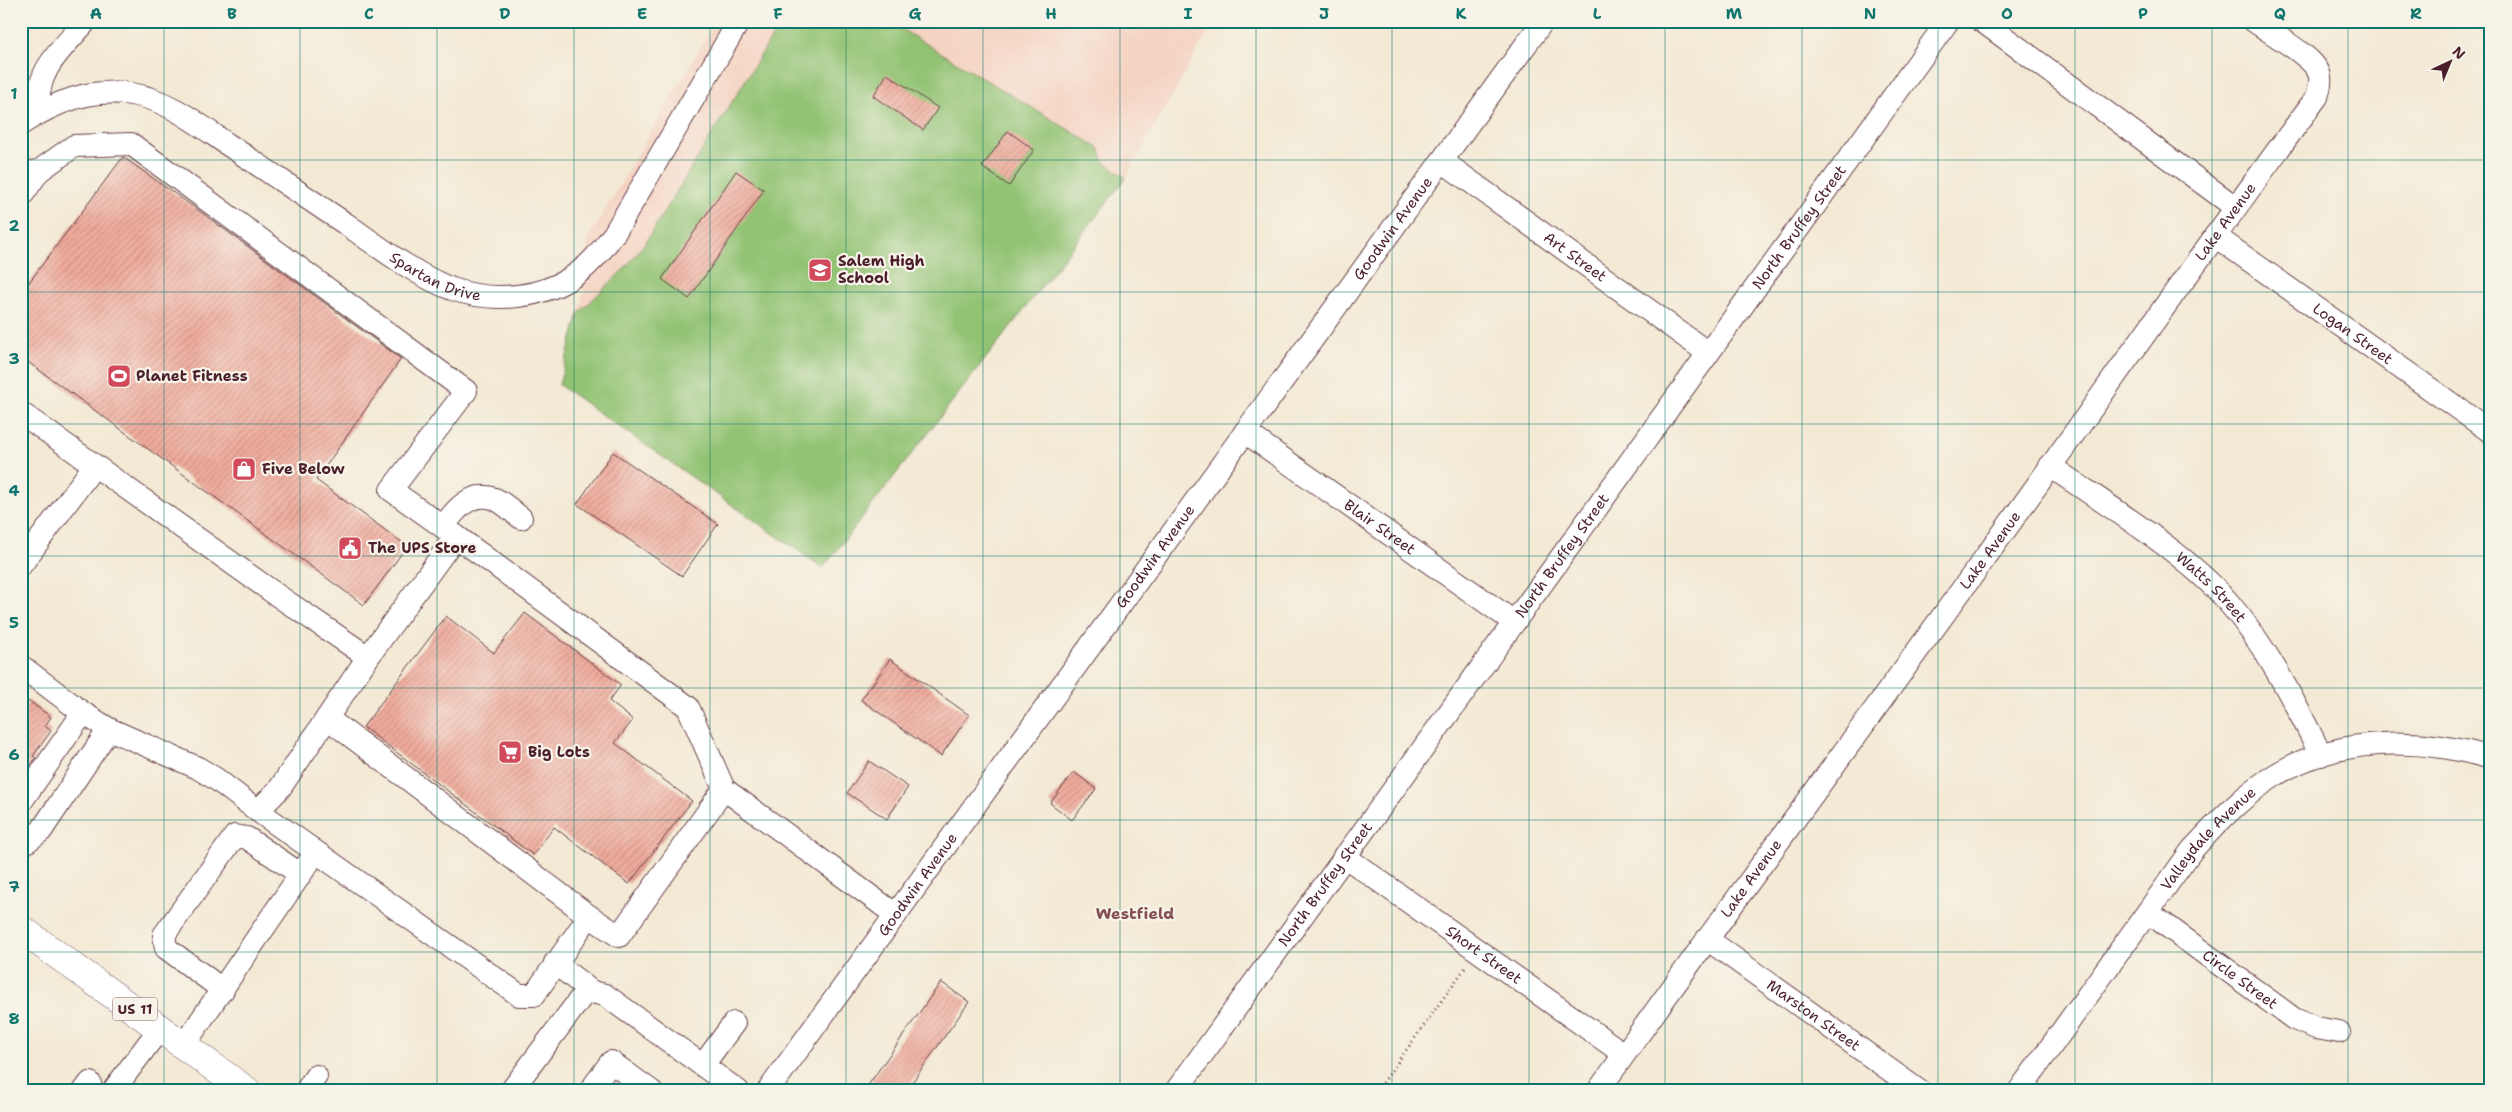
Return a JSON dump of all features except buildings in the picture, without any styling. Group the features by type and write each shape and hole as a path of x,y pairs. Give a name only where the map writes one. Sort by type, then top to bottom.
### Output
{"main road":[{"name":"US 11","path":"21,929 247,1091"}],"street":[{"name":"Spartan Drive","path":"30,118 37,99 40,82 47,67 86,21"},
{"name":"Spartan Drive","path":"30,118 70,98 90,94 118,93 152,98 188,117 357,232 432,280 453,289 479,295 501,297 528,294 555,286 578,273 598,256 614,234 739,21"},
{"name":"Goodwin Avenue","path":"768,1091 1543,21"},
{"name":"North Bruffey Street","path":"1176,1091 1948,21"},
{"path":"1982,21 2235,207"},
{"name":"Lake Avenue","path":"1598,1091 2235,207 2317,97 2320,85 2319,74 2313,63 2254,21"},
{"path":"21,197 30,172 74,146 131,144 466,392 391,490 688,707 724,789 896,915"},
{"name":"Art Street","path":"1442,161 1708,353"},
{"name":"Logan Street","path":"2215,236 2491,432"},
{"path":"21,413 368,657"},
{"name":"Blair Street","path":"1245,432 1514,622"},
{"path":"21,565 94,466"},
{"name":"Watts Street","path":"2050,466 2196,571 2227,601 2251,631 2281,676 2322,755"},
{"path":"258,811 280,788 368,657 449,532 458,506 476,498 495,499 521,518"},
{"path":"21,666 83,712 110,729 198,768 216,778 258,811 316,850 519,995 534,995 589,916"},
{"path":"21,802 83,712"},
{"path":"327,718 589,916 620,936 724,789"},
{"path":"21,846 40,831 110,729"},
{"name":"Valleydale Avenue","path":"2019,1091 2192,850 2221,819 2253,791 2278,774 2322,755 2347,748 2402,743 2430,744 2464,750 2491,758"},
{"path":"223,990 166,948 164,935 235,836 247,838 300,874"},
{"path":"184,1045 316,850"},
{"name":"Short Street","path":"1344,856 1624,1054"},
{"name":"Circle Street","path":"2148,912 2294,1019 2316,1028 2339,1032"},
{"name":"Marston Street","path":"1707,939 1919,1091"},
{"path":"556,963 592,992 605,995 738,1091"},
{"path":"510,1091 583,996 592,992"},
{"path":"702,1065 734,1023"},
{"path":"113,1091 160,1028"},
{"path":"590,1091 611,1062 651,1091"}],"path":[{"path":"1377,1091 1415,1041 1477,950"}],"shaded area":[{"name":"Salem High School","path":"716,21 1214,21 1126,178 823,568 559,385 582,301 588,239"}],"green space":[{"name":"Salem High School","path":"782,21 888,21 1099,148 1104,162 1126,178 823,568 559,385 579,313 625,268 645,243"}],"place":[{"name":"Salem High School","path":"820,270"},
{"name":"Planet Fitness","path":"119,376"},
{"name":"Five Below","path":"244,469"},
{"name":"The UPS Store","path":"350,548"},
{"name":"Big Lots","path":"510,752"}],"district":[{"name":"Westfield","path":"1135,913"}]}
